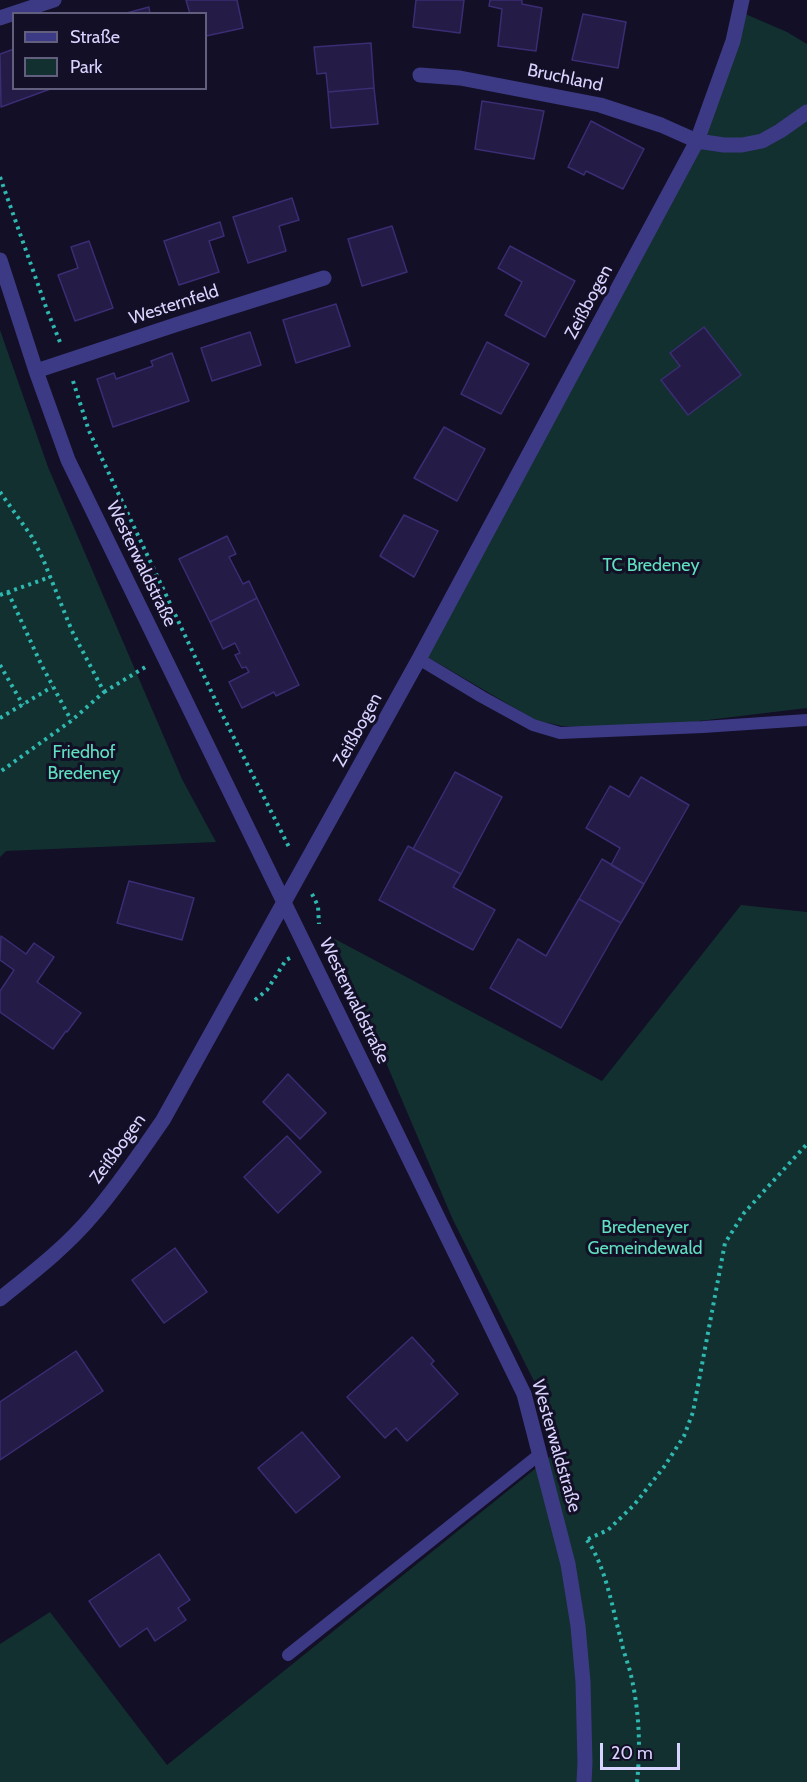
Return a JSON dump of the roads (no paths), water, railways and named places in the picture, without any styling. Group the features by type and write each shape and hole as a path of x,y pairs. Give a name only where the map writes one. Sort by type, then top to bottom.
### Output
{"street":[{"path":"18,12 54,0"},
{"name":"Zeißbogen","path":"0,1299 63,1247 92,1217 163,1120 419,659 697,141 733,41 742,0"},
{"name":"Bruchland","path":"420,75 460,78 600,105 661,125 697,141"},
{"path":"697,141 742,146 762,141 807,112"},
{"name":"Westerwaldstraße","path":"0,261 68,460 524,1394 568,1564 578,1626 583,1682 584,1782"},
{"name":"Westernfeld","path":"36,371 324,278"}],"lane":[{"path":"419,659 533,725 560,733 807,720"},
{"path":"288,1655 540,1454"}],"park label":[{"name":"TC Bredeney","path":"651,566"},
{"name":"Friedhof Bredeney","path":"84,763"},
{"name":"Bredeneyer Gemeindewald","path":"645,1238"}]}
